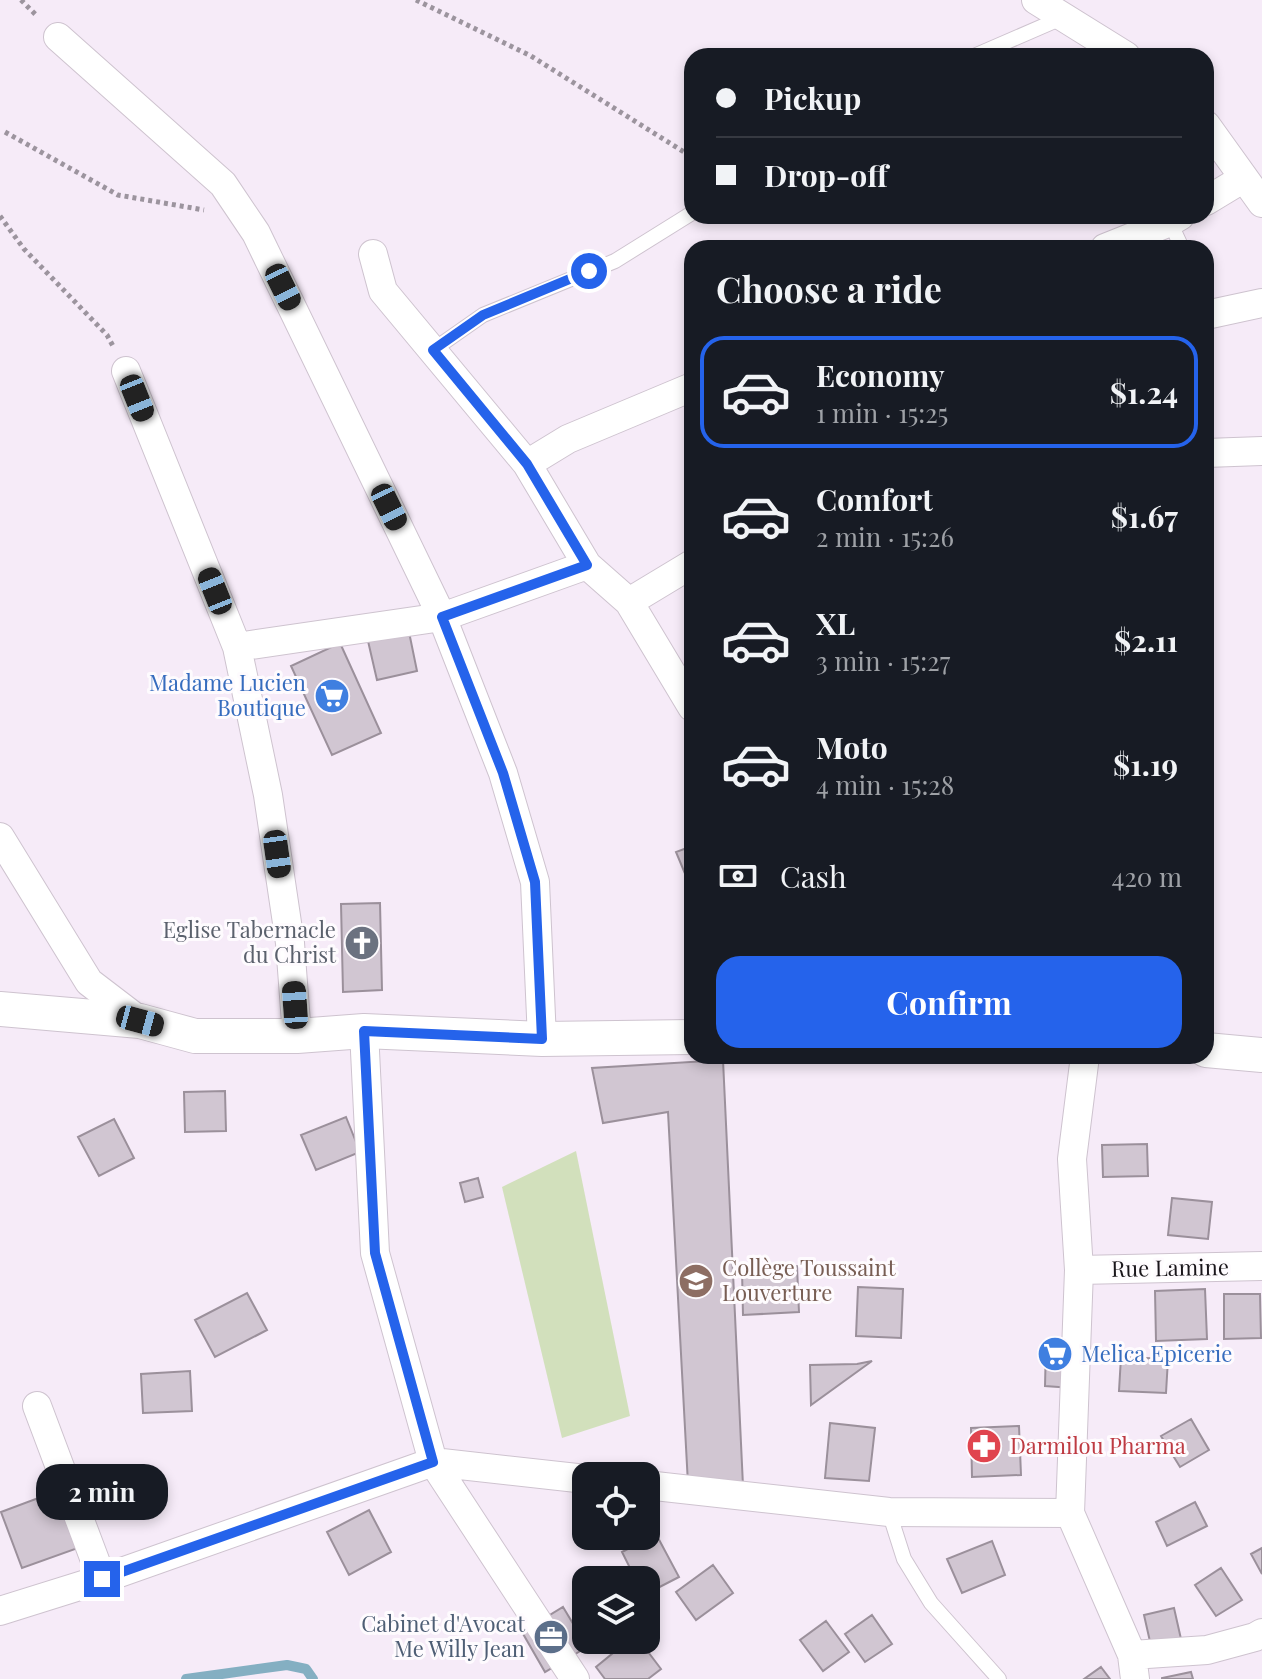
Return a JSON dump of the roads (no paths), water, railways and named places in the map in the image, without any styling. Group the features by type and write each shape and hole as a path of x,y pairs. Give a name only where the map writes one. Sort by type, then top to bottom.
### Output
{"street":[{"path":"1036,0 1113,48"},
{"path":"58,37 223,184 256,233 442,617 503,773 535,882 542,1039"},
{"path":"1214,136 1262,203"},
{"path":"1214,196 1244,178"},
{"path":"1122,240 1156,224"},
{"path":"373,254 383,291 527,464 587,565 629,602 684,694"},
{"path":"1214,308 1262,303"},
{"path":"126,371 237,647 268,795 290,943 297,1036"},
{"path":"527,464 568,439 684,390"},
{"path":"1214,453 1262,451"},
{"path":"237,647 442,617 587,565"},
{"path":"629,602 684,569"},
{"path":"0,837 89,982 140,1021"},
{"path":"0,1009 140,1021 195,1036 297,1036 364,1031 542,1039 684,1037"},
{"path":"364,1031 375,1253 433,1462 575,1679"},
{"path":"1214,1051 1262,1055"},
{"path":"1084,1064 1072,1159 1079,1270 1070,1513 1134,1667 1260,1640"},
{"name":"Rue Lamine","path":"1079,1270 1262,1266"},
{"path":"37,1406 102,1579"},
{"path":"0,1611 102,1579 433,1462 572,1477"},
{"path":"660,1487 889,1512 1070,1513"}],"lane":[{"path":"992,48 1064,17"},
{"path":"433,350 483,315 615,261 684,218"},
{"path":"889,1512 904,1559 931,1603 999,1679"}],"waterway":[{"path":"186,1679 287,1665 306,1669 313,1679"}],"place":[{"name":"Madame Lucien Boutique","path":"332,696"},
{"name":"Eglise Tabernacle du Christ","path":"362,943"},
{"name":"Collège Toussaint Louverture","path":"696,1281"},
{"name":"Melica Epicerie","path":"1055,1354"},
{"name":"Darmilou Pharma","path":"984,1446"},
{"name":"Cabinet d'Avocat Me Willy Jean","path":"551,1637"}]}
